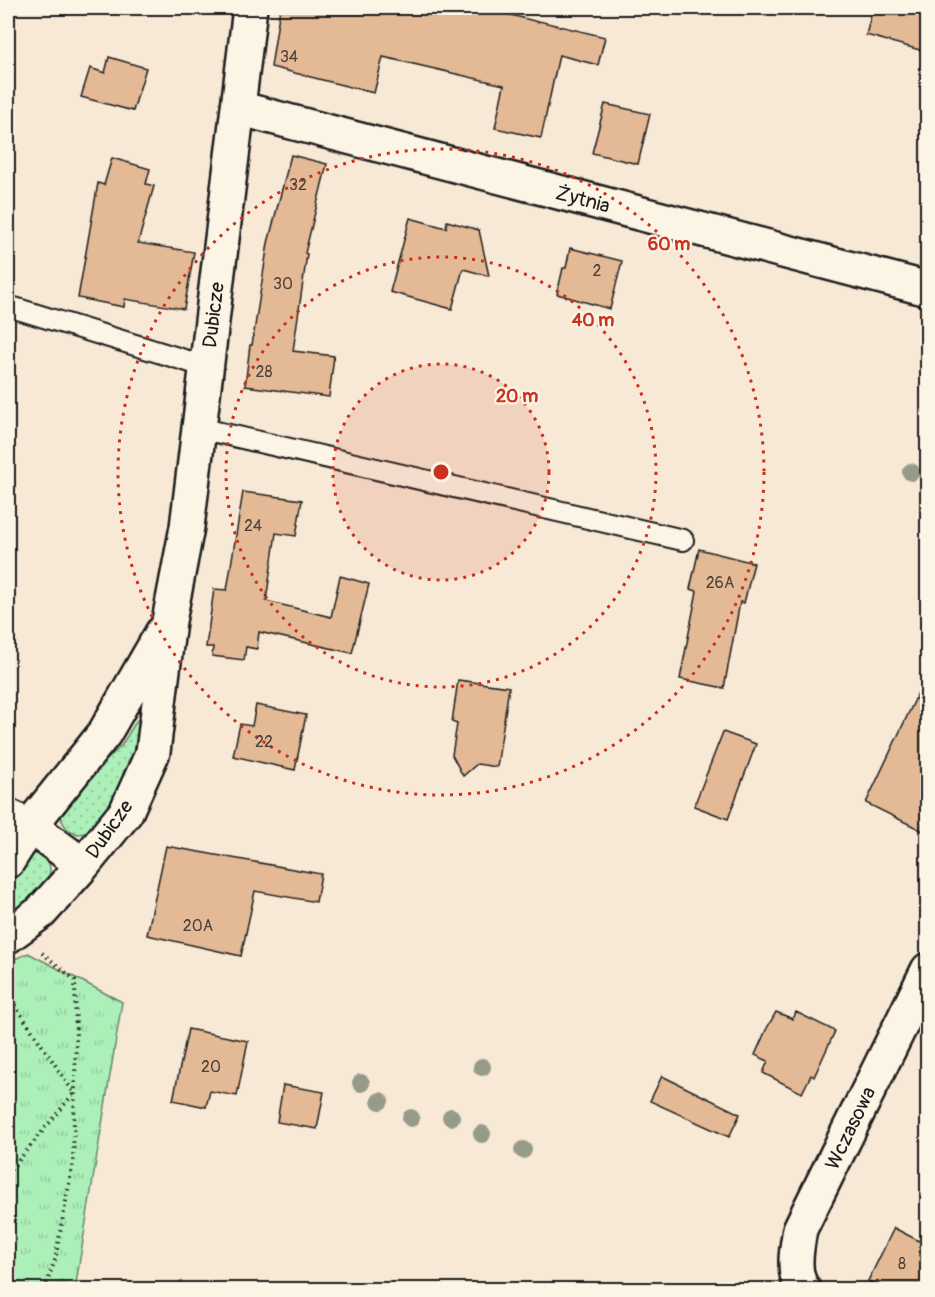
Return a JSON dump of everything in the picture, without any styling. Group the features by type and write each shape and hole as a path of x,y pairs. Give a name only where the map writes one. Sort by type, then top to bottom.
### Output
{"street":[{"name":"Dubicze","path":"10,935 41,912 126,812 153,752 169,621 187,527 250,8"},
{"name":"Żytnia","path":"238,108 927,289"},
{"name":"Dubicze","path":"8,861 19,821 104,734 169,621"},
{"path":"19,821 83,865"},
{"name":"Wczasowa","path":"804,1290 800,1284 795,1258 800,1229 927,970"}],"lane":[{"path":"8,306 207,367"},
{"path":"199,428 683,540"}],"path":[{"path":"10,935 22,948 39,950 75,980 73,1163 55,1260 44,1290"},
{"path":"8,994 74,1093 8,1173 8,1290"}],"green space":[{"path":"149,701 142,737 108,814 88,833 77,834 67,829 60,812 90,776 121,746"},
{"path":"34,854 48,858 49,875 37,891 13,912 8,906 8,889"},
{"path":"28,953 122,1002 75,1289 8,1289 8,962"}],"building":[{"path":"280,8 483,8 605,37 598,65 559,55 541,138 495,128 504,85 383,57 374,93 271,67"},
{"path":"873,8 927,8 927,52 866,35"},
{"path":"109,57 146,68 133,111 81,97 90,68 105,73"},
{"path":"605,104 650,114 638,164 592,153"},
{"path":"291,155 327,164 305,253 307,254 293,351 334,356 329,397 245,386 268,243"},
{"path":"112,158 150,169 146,184 154,186 138,243 194,252 184,309 125,299 124,307 78,298 98,183 104,185"},
{"path":"410,218 446,228 447,221 479,230 489,276 463,269 452,309 390,292"},
{"path":"570,248 622,261 610,309 557,294"},
{"path":"243,492 302,500 296,536 276,533 266,601 331,617 340,576 369,584 352,653 259,632 257,649 246,647 244,660 212,656 213,647 206,647 214,589 227,590"},
{"path":"699,549 754,563 744,603 740,602 724,688 680,679 697,591 690,589"},
{"path":"927,674 927,833 866,803"},
{"path":"458,680 509,687 497,767 477,764 463,776 452,755 457,724 452,722"},
{"path":"256,705 306,715 295,770 233,756 240,724 252,726"},
{"path":"723,732 756,744 728,819 694,806"},
{"path":"166,846 321,874 316,902 255,891 241,956 147,935"},
{"path":"776,1012 793,1019 796,1012 835,1031 814,1077 811,1075 802,1093 763,1073 768,1061 755,1055"},
{"path":"188,1029 248,1041 237,1096 210,1091 206,1107 173,1100"},
{"path":"662,1076 740,1114 729,1137 650,1101"},
{"path":"283,1085 324,1092 317,1129 277,1122"},
{"path":"894,1228 927,1245 927,1290 886,1290 868,1281"}]}
